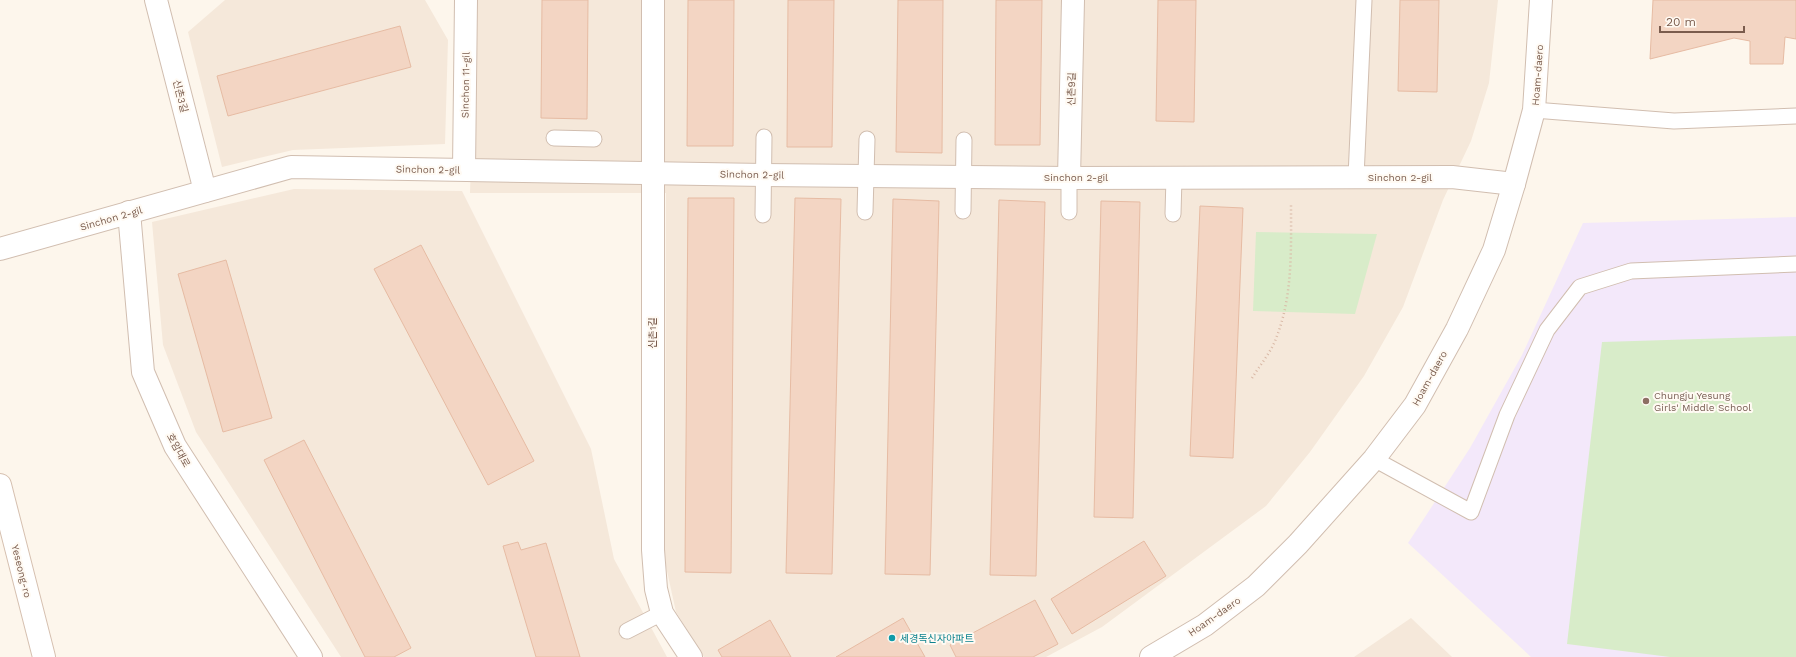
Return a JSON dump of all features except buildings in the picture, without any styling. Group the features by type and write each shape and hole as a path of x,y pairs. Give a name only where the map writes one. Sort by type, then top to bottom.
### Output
{"street":[{"name":"신촌3길","path":"156,0 205,191"},
{"name":"Sinchon 11-gil","path":"464,169 466,0"},
{"name":"신촌1길","path":"653,0 653,550 656,589 662,613 691,657"},
{"name":"신촌9길","path":"1069,178 1073,0"},
{"name":"Hoam-daero","path":"1151,657 1205,625 1256,586 1298,544 1374,460 1415,405 1457,329 1494,250 1534,110 1541,0"},
{"name":"Sinchon 2-gil","path":"0,249 291,167 764,175 1069,178 1452,177 1514,184"},
{"name":"호암대로","path":"129,212 143,372 175,446 311,657"},
{"name":"Yeseong-ro","path":"0,485 3,510 44,657"}],"lane":[{"path":"1356,177 1364,0"},
{"path":"1534,110 1674,121 1796,116"},
{"path":"763,215 764,137"},
{"path":"554,138 594,139"},
{"path":"865,212 867,139"},
{"path":"963,211 964,140"},
{"path":"1069,178 1069,212"},
{"path":"1173,214 1174,178"},
{"path":"1374,460 1471,512 1507,415 1544,337 1580,287 1631,271 1796,264"},
{"path":"627,631 662,613"}],"path":[{"path":"1252,378 1277,338 1286,308 1291,264 1290,177"}],"shaded area":[{"path":"225,0 425,0 448,40 445,144 293,150 222,167 188,32"},
{"path":"476,0 1498,0 1489,83 1471,141 1443,200 1403,307 1364,376 1310,452 1266,506 1102,627 1046,657 704,657 676,612 665,562 666,193 470,193"},
{"path":"294,189 462,191 591,449 614,559 667,657 341,657 196,432 163,345 152,222"},
{"name":"Chungju Yesung Girls' Middle School","path":"1796,217 1796,657 1531,657 1408,543 1470,448 1522,355 1583,223"},
{"path":"1411,618 1452,657 1354,657"}],"green space":[{"path":"1256,232 1377,234 1355,314 1253,311"},
{"path":"1796,336 1796,657 1670,657 1567,644 1602,342"}],"place":[{"name":"Chungju Yesung Girls' Middle School","path":"1646,401"},
{"name":"세경독신자아파트","path":"892,638"}]}
